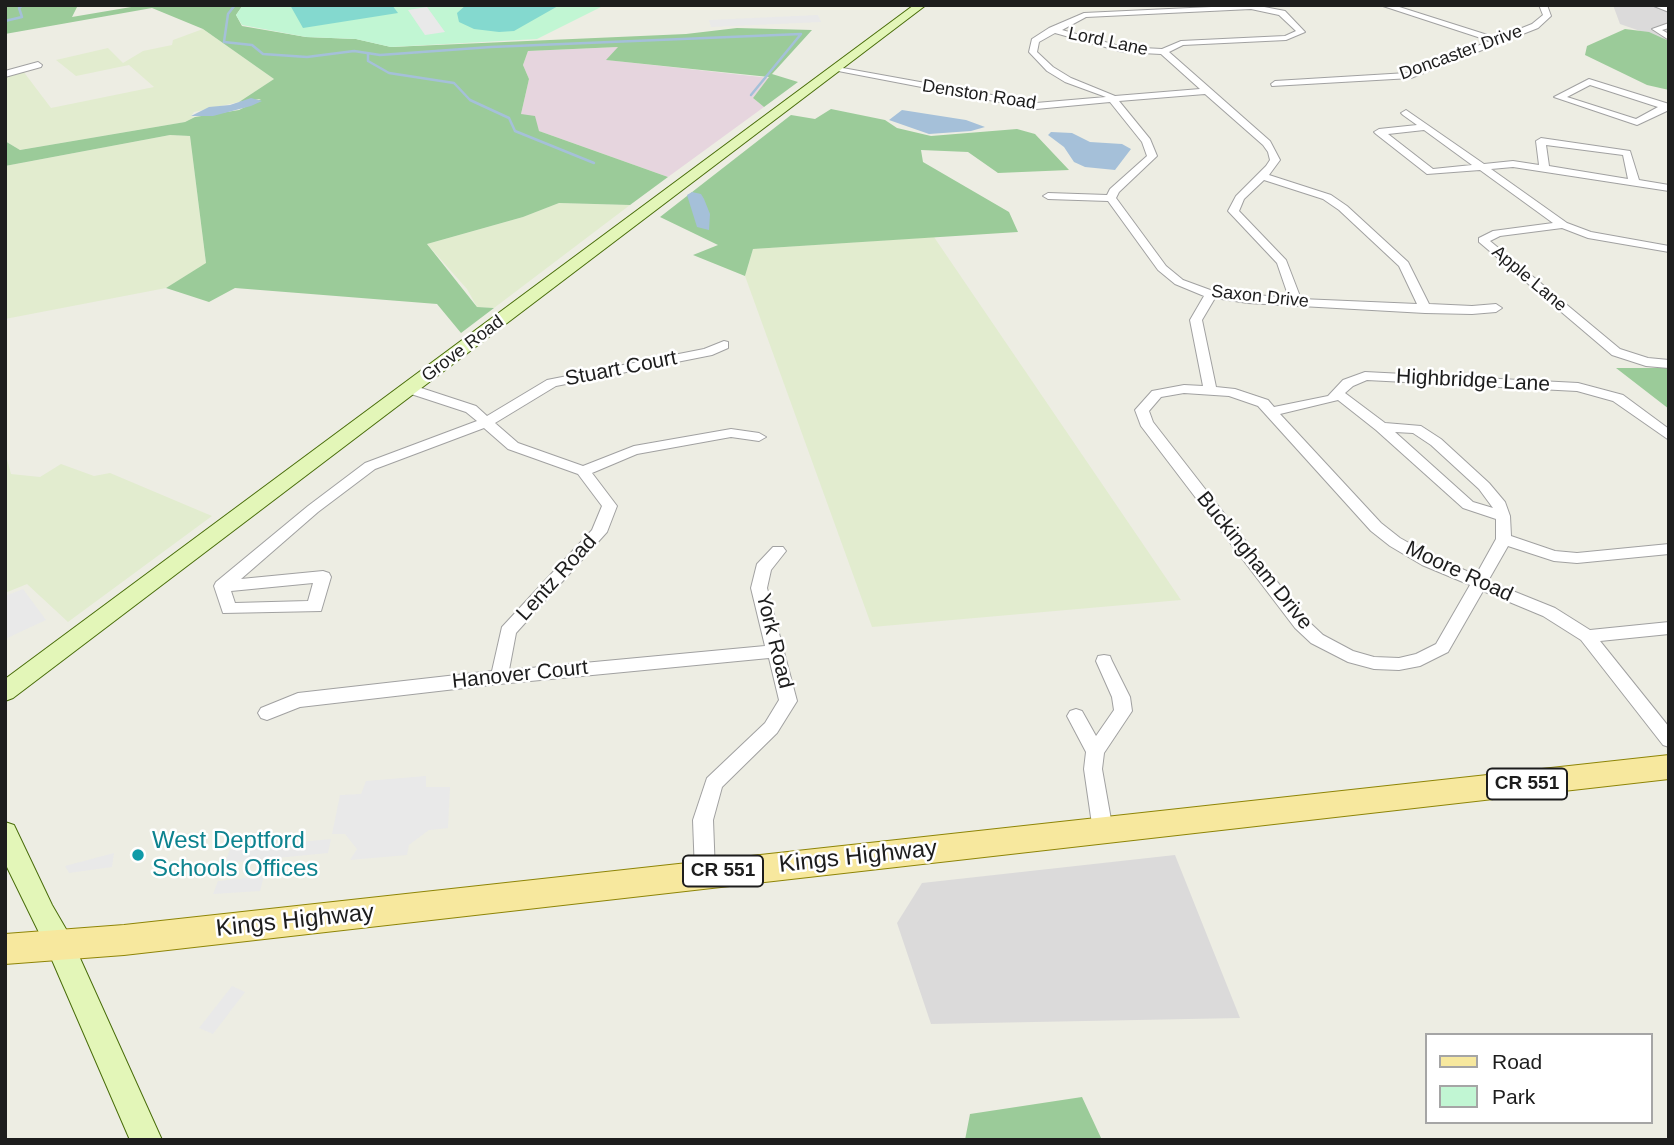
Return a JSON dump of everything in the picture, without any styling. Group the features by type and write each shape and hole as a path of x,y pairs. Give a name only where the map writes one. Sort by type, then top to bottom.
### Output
{"main road":[{"name":"Grove Road","path":"5,692 921,5"},
{"name":"Kings Highway","path":"5,949 1669,767"},
{"path":"5,833 42,914 60,945 146,1140"}],"street":[{"path":"1384,5 1498,41"},
{"name":"Doncaster Drive","path":"1275,84 1396,79 1543,21 1547,16 1543,5"},
{"path":"1657,6 1669,10"},
{"path":"1048,196 1111,198 1114,191 1152,156 1151,148 1135,122 1104,91 1058,75 1038,58 1032,47 1041,36 1084,15 1251,7 1282,13 1301,32 1286,38 1181,43 1163,52 1267,143 1275,160 1240,198 1233,211 1282,262 1296,302"},
{"path":"1669,25 1656,30 1669,38"},
{"name":"Lord Lane","path":"1052,30 1123,49 1163,52"},
{"path":"5,74 38,65"},
{"name":"Denston Road","path":"837,70 1018,104 1054,105 1206,91"},
{"path":"1590,82 1668,107 1637,122 1559,97 1590,82"},
{"path":"1406,113 1563,225"},
{"path":"1426,127 1379,132 1431,172 1505,163 1669,188"},
{"path":"1544,168 1541,141 1627,153 1634,182"},
{"path":"1263,176 1327,197 1343,208 1404,264 1425,309"},
{"name":"Saxon Drive","path":"1111,198 1161,268 1179,282 1210,294 1425,309 1496,308"},
{"name":"Apple Lane","path":"1669,249 1588,235 1563,225 1497,233 1483,240 1616,352 1646,362 1669,364"},
{"path":"1210,294 1196,320 1210,389"},
{"name":"Stuart Court","path":"222,586 313,509 370,466 487,422 552,383 708,352 723,345"},
{"name":"Highbridge Lane","path":"1273,411 1326,401 1355,378 1377,375 1592,388 1619,398 1669,436"},
{"name":"Buckingham Drive","path":"1210,389 1184,388 1157,394 1145,404 1143,416 1301,624 1317,639 1348,656 1374,663 1420,660 1442,648 1479,583"},
{"path":"410,389 471,409 513,446 583,471 634,450 731,433 759,437"},
{"name":"Moore Road","path":"1210,389 1246,396 1273,411 1376,527 1395,542 1479,583 1549,612 1587,636 1669,740"},
{"path":"1338,394 1381,427 1468,505 1503,516"},
{"path":"1381,427 1416,429 1436,442 1484,486 1500,505 1504,539 1479,583"},
{"name":"Lentz Road","path":"499,677 508,631 599,532 610,506 583,471"},
{"path":"1504,539 1554,556 1577,558 1669,549"},
{"name":"York Road","path":"705,873 703,820 714,783 771,728 788,701 759,588 763,568 778,551"},
{"path":"323,577 316,607 229,609 222,586 323,577"},
{"path":"1587,636 1669,628"},
{"name":"Hanover Court","path":"267,713 298,701 499,677 777,652"},
{"path":"1103,831 1093,769 1095,752 1123,712 1121,698 1104,662"},
{"path":"1076,716 1095,752"}],"shaded area":[{"path":"290,5 392,5 398,13 303,28"},
{"path":"466,5 558,6 514,31 499,32 474,29 459,22 457,13"},
{"path":"1613,5 1669,5 1669,41 1620,24"},
{"path":"427,7 445,32 425,35 408,10"},
{"path":"818,15 821,22 711,27 709,20"},
{"path":"619,47 607,60 770,78 753,98 764,107 668,177 539,131 521,114 529,79 523,65 528,51"},
{"path":"251,98 262,101 213,116 191,116 209,107 230,105"},
{"path":"902,110 966,120 985,127 971,131 929,134 889,120"},
{"path":"1051,132 1072,133 1090,142 1122,144 1131,149 1115,170 1085,167 1074,162 1064,147 1048,135"},
{"path":"692,192 701,194 704,199 710,214 709,230 697,227 687,195"},
{"path":"23,589 46,620 5,639 5,596"},
{"path":"426,776 426,787 450,787 448,828 429,830 409,845 407,855 350,860 357,849 345,834 332,834 340,795 361,794 366,781"},
{"path":"331,839 328,853 225,863 230,849"},
{"path":"114,853 112,867 69,873 65,866"},
{"path":"1175,855 1240,1018 931,1024 897,923 922,883"},
{"path":"264,876 260,891 213,894 218,881"},
{"path":"232,986 245,992 213,1034 199,1028"}],"green space":[{"path":"5,5 78,5 72,17 143,5 243,5 236,15 242,26 306,37 356,39 391,47 686,34 737,28 812,30 772,74 798,82 764,107 753,98 769,77 606,60 618,47 528,51 523,65 529,79 521,114 535,116 539,131 668,177 630,205 559,203 523,217 427,244 477,307 494,308 461,333 437,304 235,288 209,302 166,288 206,263 190,136 170,135 5,166 5,141 20,150 185,122 195,117 239,110 261,99 239,102 274,79 203,29 152,8 5,34"},
{"path":"243,5 605,5 537,39 391,47 356,39 306,37 242,25 236,15"},
{"path":"203,29 274,79 239,102 194,112 191,116 195,117 185,122 20,150 5,141 5,74 23,71 51,108 154,87 129,65 76,76 56,60 108,48 123,63 143,51 172,45 173,40"},
{"path":"1625,29 1649,32 1669,41 1669,90 1647,85 1585,55 1587,46"},
{"path":"831,109 885,120 897,128 931,136 1017,129 1035,134 1069,170 998,173 968,152 921,150 923,162 1009,212 1018,232 753,249 745,276 693,255 718,245 660,217 791,115 815,119"},
{"path":"170,135 190,136 206,264 166,288 5,319 5,166"},
{"path":"559,203 630,205 494,308 477,307 467,289 427,244 523,217"},
{"path":"934,237 1181,600 872,627 745,276 753,249"},
{"path":"1616,368 1669,368 1669,409"},
{"path":"5,452 11,474 40,477 61,464 94,476 110,473 212,516 68,622 27,584 5,593"},
{"path":"1082,1097 1102,1140 965,1140 970,1114"}],"waterway":[{"path":"5,21 22,17 19,8 23,5"},
{"path":"235,5 228,14 224,42 252,45 263,54 307,57 354,51 380,55 491,47 801,34 751,95"},
{"path":"368,54 368,61 389,73 454,83 470,100 509,118 515,131 594,163"}],"place":[{"name":"West Deptford Schools Offices","path":"138,855"}]}
